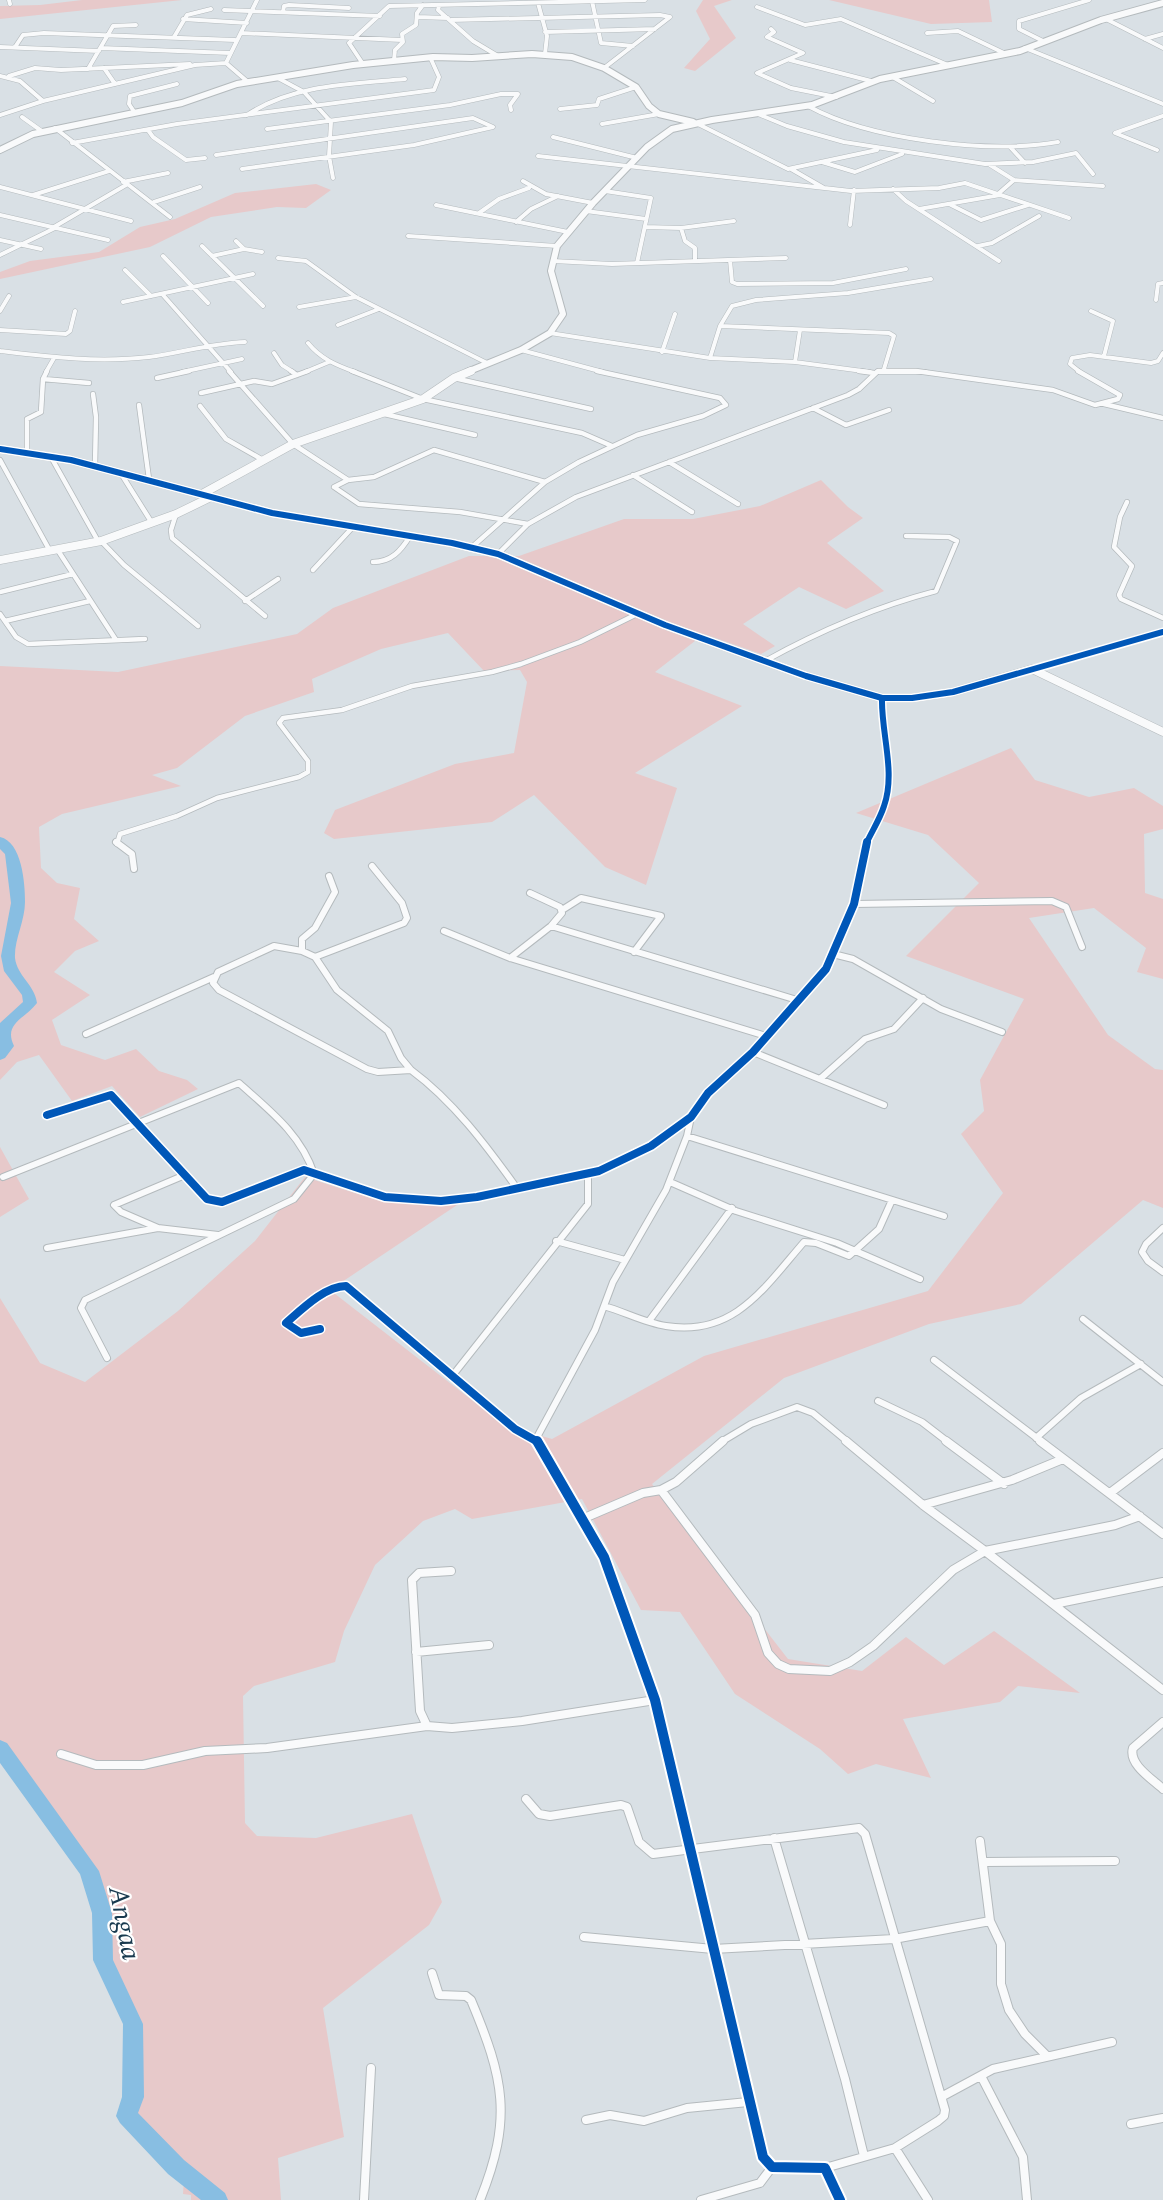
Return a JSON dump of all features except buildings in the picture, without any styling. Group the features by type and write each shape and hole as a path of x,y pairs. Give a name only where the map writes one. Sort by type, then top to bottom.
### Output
{"street":[{"path":"226,63 235,40 254,11 257,0"},
{"path":"282,12 289,0"},
{"path":"363,64 350,45 380,16 385,7 384,3 392,0"},
{"path":"444,0 438,10 473,40 498,56"},
{"path":"385,7 645,0"},
{"path":"1044,41 1019,29 1019,21 1089,0"},
{"path":"593,1 603,44 633,46"},
{"path":"537,2 549,47 545,54"},
{"path":"202,494 293,444 423,399 454,378 521,350 550,333 563,314 553,283 553,261 557,246 593,203 637,158 672,129 696,123 808,106 836,97 871,81 1006,54 1106,19 1163,3"},
{"path":"287,5 349,8"},
{"path":"394,60 395,50 402,40 402,34 416,25 419,9 424,5"},
{"path":"757,7 805,25 841,19 948,65"},
{"path":"174,37 183,19 189,14 211,9"},
{"path":"224,10 380,16"},
{"path":"417,17 450,19 670,17 604,68"},
{"path":"183,19 247,23"},
{"path":"1106,19 1163,48"},
{"path":"88,69 114,26 136,25"},
{"path":"545,32 656,29"},
{"path":"771,29 774,32 767,37 803,52 790,60 757,73 791,88 836,97"},
{"path":"927,33 957,31 1006,54"},
{"path":"241,33 356,38 370,36 402,40"},
{"path":"15,47 22,37 28,34 235,40"},
{"path":"1145,39 1163,34"},
{"path":"0,46 230,52"},
{"path":"1025,48 1163,104"},
{"path":"0,150 20,139 55,128 191,100 248,82 363,64 430,57 545,54 572,57 604,68 636,87 649,106 659,114"},
{"path":"72,143 148,129 436,90 439,78 430,57"},
{"path":"790,60 871,81"},
{"path":"0,76 9,76 35,68 88,69 226,63 248,82"},
{"path":"0,115 43,100 206,64"},
{"path":"104,68 115,84"},
{"path":"9,76 20,81 43,100"},
{"path":"891,76 933,101"},
{"path":"276,77 304,92 331,122 332,138 329,156 333,178"},
{"path":"246,115 263,104 304,92 405,79"},
{"path":"135,113 129,104 130,96 177,84"},
{"path":"560,109 597,105 599,99 636,87"},
{"path":"267,129 461,103 501,94 518,94 510,105 511,110"},
{"path":"808,106 818,114 888,132 1007,147 1058,142"},
{"path":"602,124 659,114 696,123 788,169 796,170 824,189"},
{"path":"758,114 787,126 880,149 990,165 1025,163 1076,153 1092,174"},
{"path":"1157,150 1115,133 1163,116"},
{"path":"22,117 43,132"},
{"path":"216,155 472,118 481,119 493,127 414,146 242,169"},
{"path":"55,128 124,183 154,202 170,217"},
{"path":"148,129 153,136 186,160 205,158"},
{"path":"553,137 637,158"},
{"path":"1007,147 1014,150 1025,163"},
{"path":"788,169 880,149"},
{"path":"822,162 848,173 873,167 903,153"},
{"path":"538,156 628,168 687,171 743,181 824,189 939,188 965,183 1069,218"},
{"path":"990,165 1014,180 1103,186"},
{"path":"32,195 109,171"},
{"path":"0,255 23,245 87,209 124,183 168,173"},
{"path":"919,210 999,195 1014,180"},
{"path":"523,181 529,188 593,203"},
{"path":"0,187 131,220"},
{"path":"154,202 200,187"},
{"path":"479,213 499,199 529,188"},
{"path":"893,189 919,210 999,261"},
{"path":"850,225 854,190"},
{"path":"605,191 650,196 637,263"},
{"path":"516,222 531,209 558,196"},
{"path":"436,205 568,232"},
{"path":"951,205 981,220 1029,205"},
{"path":"586,211 646,219"},
{"path":"0,214 108,240"},
{"path":"978,246 992,243 1039,216"},
{"path":"645,227 681,228 734,221"},
{"path":"681,228 685,241 695,248 695,261"},
{"path":"408,236 557,246"},
{"path":"0,240 41,249"},
{"path":"236,241 244,249"},
{"path":"202,246 263,306"},
{"path":"212,256 244,249 262,252"},
{"path":"163,255 208,303"},
{"path":"278,258 306,261 315,270 336,281 356,297 487,363"},
{"path":"553,261 637,263 786,258"},
{"path":"730,260 732,282 737,284 833,283 906,269"},
{"path":"125,270 151,296"},
{"path":"123,302 254,273"},
{"path":"710,358 720,326 732,306 756,300 848,293 931,279"},
{"path":"1156,300 1158,284 1163,283"},
{"path":"163,294 293,444 348,480"},
{"path":"0,311 9,296"},
{"path":"299,307 356,297"},
{"path":"338,326 379,309"},
{"path":"0,330 52,335 66,334 70,331 75,311"},
{"path":"1091,311 1113,321 1104,356"},
{"path":"662,352 675,315"},
{"path":"720,326 889,333 894,336 884,369"},
{"path":"795,362 800,330"},
{"path":"550,333 710,358 795,362 874,373"},
{"path":"0,351 83,361 149,357 206,345 245,342"},
{"path":"308,344 328,362 423,399 582,433 612,446"},
{"path":"472,547 545,482 637,435 716,411 726,403 720,398 627,379 521,350"},
{"path":"274,353 282,365 297,375"},
{"path":"1103,404 1118,399 1120,395 1083,375 1070,364 1070,361 1083,354 1151,363 1158,361 1163,353"},
{"path":"27,453 29,428 27,419 41,412 43,380 54,358"},
{"path":"157,378 242,359"},
{"path":"201,393 260,381 278,383 328,362"},
{"path":"498,554 528,524 576,497 854,392 874,373 884,369 1053,390 1091,404 1103,404 1163,418"},
{"path":"454,378 591,409"},
{"path":"43,380 89,383"},
{"path":"93,394 96,417 95,466"},
{"path":"140,405 149,479"},
{"path":"200,406 214,430 224,439 263,460"},
{"path":"813,408 837,423 846,425 889,410"},
{"path":"380,413 475,435"},
{"path":"0,449 51,457 149,479 244,508 472,547 498,554 637,614 842,688 882,698 912,698 953,692 1163,632"},
{"path":"528,524 460,512 359,504 335,489 337,485 348,480 374,477 434,450 545,482"},
{"path":"51,457 100,541 124,565 198,626"},
{"path":"0,460 53,550 73,574 116,640"},
{"path":"669,462 738,504"},
{"path":"120,472 152,523"},
{"path":"633,475 693,512"},
{"path":"0,561 100,541 176,514 211,497"},
{"path":"1127,502 1120,517 1114,547 1132,566 1119,595 1121,599 1163,618"},
{"path":"176,514 171,530 172,538 245,601 266,616"},
{"path":"313,570 352,528"},
{"path":"373,562 382,563 393,558 410,536"},
{"path":"765,661 799,642 880,606 936,591 957,541 949,537 906,536"},
{"path":"0,592 73,574"},
{"path":"245,601 278,579"},
{"path":"5,621 90,601"},
{"path":"0,614 16,638 27,644 145,639"},
{"path":"134,869 132,854 116,843 120,834 177,816 217,798 270,783 287,781 308,772 308,761 279,723 283,718 342,710 412,686 492,672 521,664 580,642 637,614"},
{"path":"1032,669 1163,732"},
{"path":"47,1115 108,1095 115,1097 207,1198 222,1202 299,1171 385,1197 441,1201 477,1197 516,1187 588,1174 614,1165 651,1146 691,1117 708,1094 753,1052 797,1000 816,983 833,954 854,904 866,844 885,804 888,760 881,722 882,698"},
{"path":"315,957 404,923 407,918 402,903 372,866"},
{"path":"302,951 302,939 315,928 335,892 329,876"},
{"path":"530,893 562,910"},
{"path":"510,958 551,926 562,910 581,898 661,916 634,952"},
{"path":"854,904 1052,901 1066,907 1082,947"},
{"path":"551,926 797,1000"},
{"path":"444,932 510,958 766,1036"},
{"path":"86,1034 213,977 218,972 264,949 283,946 302,951 315,957 337,990 388,1031 401,1058 411,1070 426,1081 483,1142 516,1187"},
{"path":"833,954 853,959 941,1009 1002,1032"},
{"path":"213,977 213,983 219,990 368,1070 378,1072 411,1070"},
{"path":"820,1078 865,1040 894,1029 923,998"},
{"path":"753,1052 884,1105"},
{"path":"3,1177 239,1083 299,1141 310,1159 314,1174"},
{"path":"536,1439 595,1329 625,1260 670,1182 687,1136 691,1117"},
{"path":"687,1136 758,1156 944,1216"},
{"path":"107,1358 81,1308 82,1304 123,1280 172,1260 294,1198 314,1174"},
{"path":"453,1375 556,1241 588,1204 588,1174"},
{"path":"185,1175 114,1205 121,1212 158,1228 219,1235"},
{"path":"670,1182 732,1208 855,1250 920,1279"},
{"path":"604,1306 688,1330 712,1326 748,1307 804,1242 849,1256 879,1229 892,1200"},
{"path":"650,1321 732,1208"},
{"path":"47,1248 119,1237 158,1228"},
{"path":"1163,1228 1146,1244 1142,1252 1148,1261 1163,1272"},
{"path":"556,1241 625,1260"},
{"path":"320,1329 301,1333 286,1323 309,1303 340,1286 346,1286 515,1429 536,1439 604,1557 655,1700 691,1850 748,2102 763,2157 772,2167 825,2168 895,2148 944,2116 943,2096 894,1940 865,1834 859,1828 774,1838 691,1850 664,1854 653,1854 639,1842 627,1807 621,1805 550,1816 539,1814 526,1799"},
{"path":"1083,1319 1162,1380"},
{"path":"934,1360 1163,1534"},
{"path":"1036,1438 1081,1398 1141,1364"},
{"path":"878,1401 922,1422 1004,1484"},
{"path":"582,1519 643,1493 661,1490 676,1482 722,1441 751,1424 797,1407 813,1413 923,1504 1163,1690"},
{"path":"1110,1493 1163,1453"},
{"path":"923,1504 1004,1484 1043,1471 1063,1459"},
{"path":"661,1490 755,1615 768,1653 778,1664 789,1669 830,1671 849,1662 873,1646 953,1570 985,1551 1115,1525 1140,1516"},
{"path":"427,1726 420,1711 412,1580 419,1573 451,1571"},
{"path":"1054,1604 1163,1581"},
{"path":"416,1652 489,1645"},
{"path":"61,1754 96,1766 143,1765 205,1750 267,1748 427,1726 436,1728 488,1725 566,1716 655,1700"},
{"path":"1163,1722 1133,1748 1131,1754 1134,1762 1163,1789"},
{"path":"774,1838 864,2156"},
{"path":"980,1841 990,1921 999,1935 999,1976 1009,2010 1025,2034 1047,2056"},
{"path":"984,1862 1115,1861"},
{"path":"584,1937 713,1949 894,1940 990,1921"},
{"path":"432,1973 439,1995 444,1997 466,1995 471,2000 491,2045 500,2080 504,2108 501,2137 493,2170 480,2200"},
{"path":"943,2096 993,2069 1112,2042"},
{"path":"364,2200 371,2068"},
{"path":"981,2076 1023,2157 1027,2200"},
{"path":"586,2120 610,2115 644,2121 687,2108 748,2102"},
{"path":"1131,2124 1163,2118"},
{"path":"895,2148 928,2200"},
{"path":"701,2200 760,2183 772,2167"},
{"path":"825,2168 840,2200"}],"shaded area":[{"path":"82,0 182,0 0,19 0,6 40,5"},
{"path":"703,0 732,0 714,6 736,38 695,71 684,68 710,39 696,11"},
{"path":"829,0 989,0 992,22 931,24"},
{"path":"316,184 331,190 306,208 277,207 211,217 150,247 0,279 0,272 30,261 99,252 140,227 175,219 235,193"},
{"path":"821,480 848,507 863,518 827,543 884,591 846,609 799,587 743,624 775,646 761,654 704,634 655,672 742,706 635,773 677,788 646,885 605,867 534,795 492,822 334,839 324,833 335,810 455,764 514,753 527,682 520,670 484,671 448,633 381,649 312,679 314,692 245,716 177,768 152,775 181,786 62,814 39,827 41,868 57,883 80,888 74,919 99,941 75,951 54,972 90,995 52,1020 61,1045 105,1060 136,1049 159,1071 187,1080 198,1089 140,1117 112,1086 72,1101 39,1055 17,1062 0,1080 0,666 118,672 297,634 333,608 469,556 519,556 624,519 693,519 760,506"},
{"path":"1011,748 1035,780 1089,797 1134,788 1163,806 1163,829 1144,834 1145,893 1163,899 1163,979 1137,972 1146,948 1094,908 1029,918 1108,1035 1155,1069 1163,1070 1163,1208 1143,1200 1021,1304 929,1324 784,1378 652,1484 788,1659 862,1671 906,1637 944,1665 994,1631 1080,1693 1018,1686 1000,1702 903,1719 931,1778 876,1764 848,1774 820,1749 735,1694 680,1612 641,1610 582,1499 472,1519 455,1509 423,1521 375,1565 344,1631 335,1662 254,1686 243,1696 245,1823 257,1836 316,1838 412,1814 442,1902 429,1925 323,2008 344,2137 278,2158 281,2200 191,2200 191,2195 183,2194 184,2178 127,2116 133,2097 133,2024 103,1960 102,1913 89,1871 0,1748 0,1298 40,1363 85,1382 178,1311 255,1241 305,1177 377,1200 463,1201 330,1290 504,1425 552,1439 704,1356 928,1291 1003,1193 961,1134 984,1111 980,1080 1024,999 906,956 979,883 928,835 856,813"},
{"path":"0,1147 29,1199 0,1217"}],"waterway":[{"name":"Angaa","path":"0,841 12,853 18,903 8,956 11,971 29,995 30,1003 4,1027 2,1036 7,1046 0,1055"},
{"name":"Angaa","path":"0,1748 89,1871 102,1913 103,1960 133,2024 133,2097 127,2116 176,2167 217,2200"}],"cycle path":[{"path":"0,449 71,460 272,513 452,543 498,554 665,625 806,676 882,698 912,698 953,692 1163,632"},
{"path":"47,1115 111,1095 207,1199 222,1202 304,1170 385,1197 441,1201 477,1197 599,1171 651,1146 691,1117 708,1093 753,1052 826,969 854,904 866,844 885,804 888,760 881,722 882,698"},
{"path":"320,1329 301,1333 286,1323 309,1303 340,1286 346,1286 515,1429 536,1439 604,1557 655,1700 748,2102 763,2157 772,2167 825,2168 840,2200"}]}
